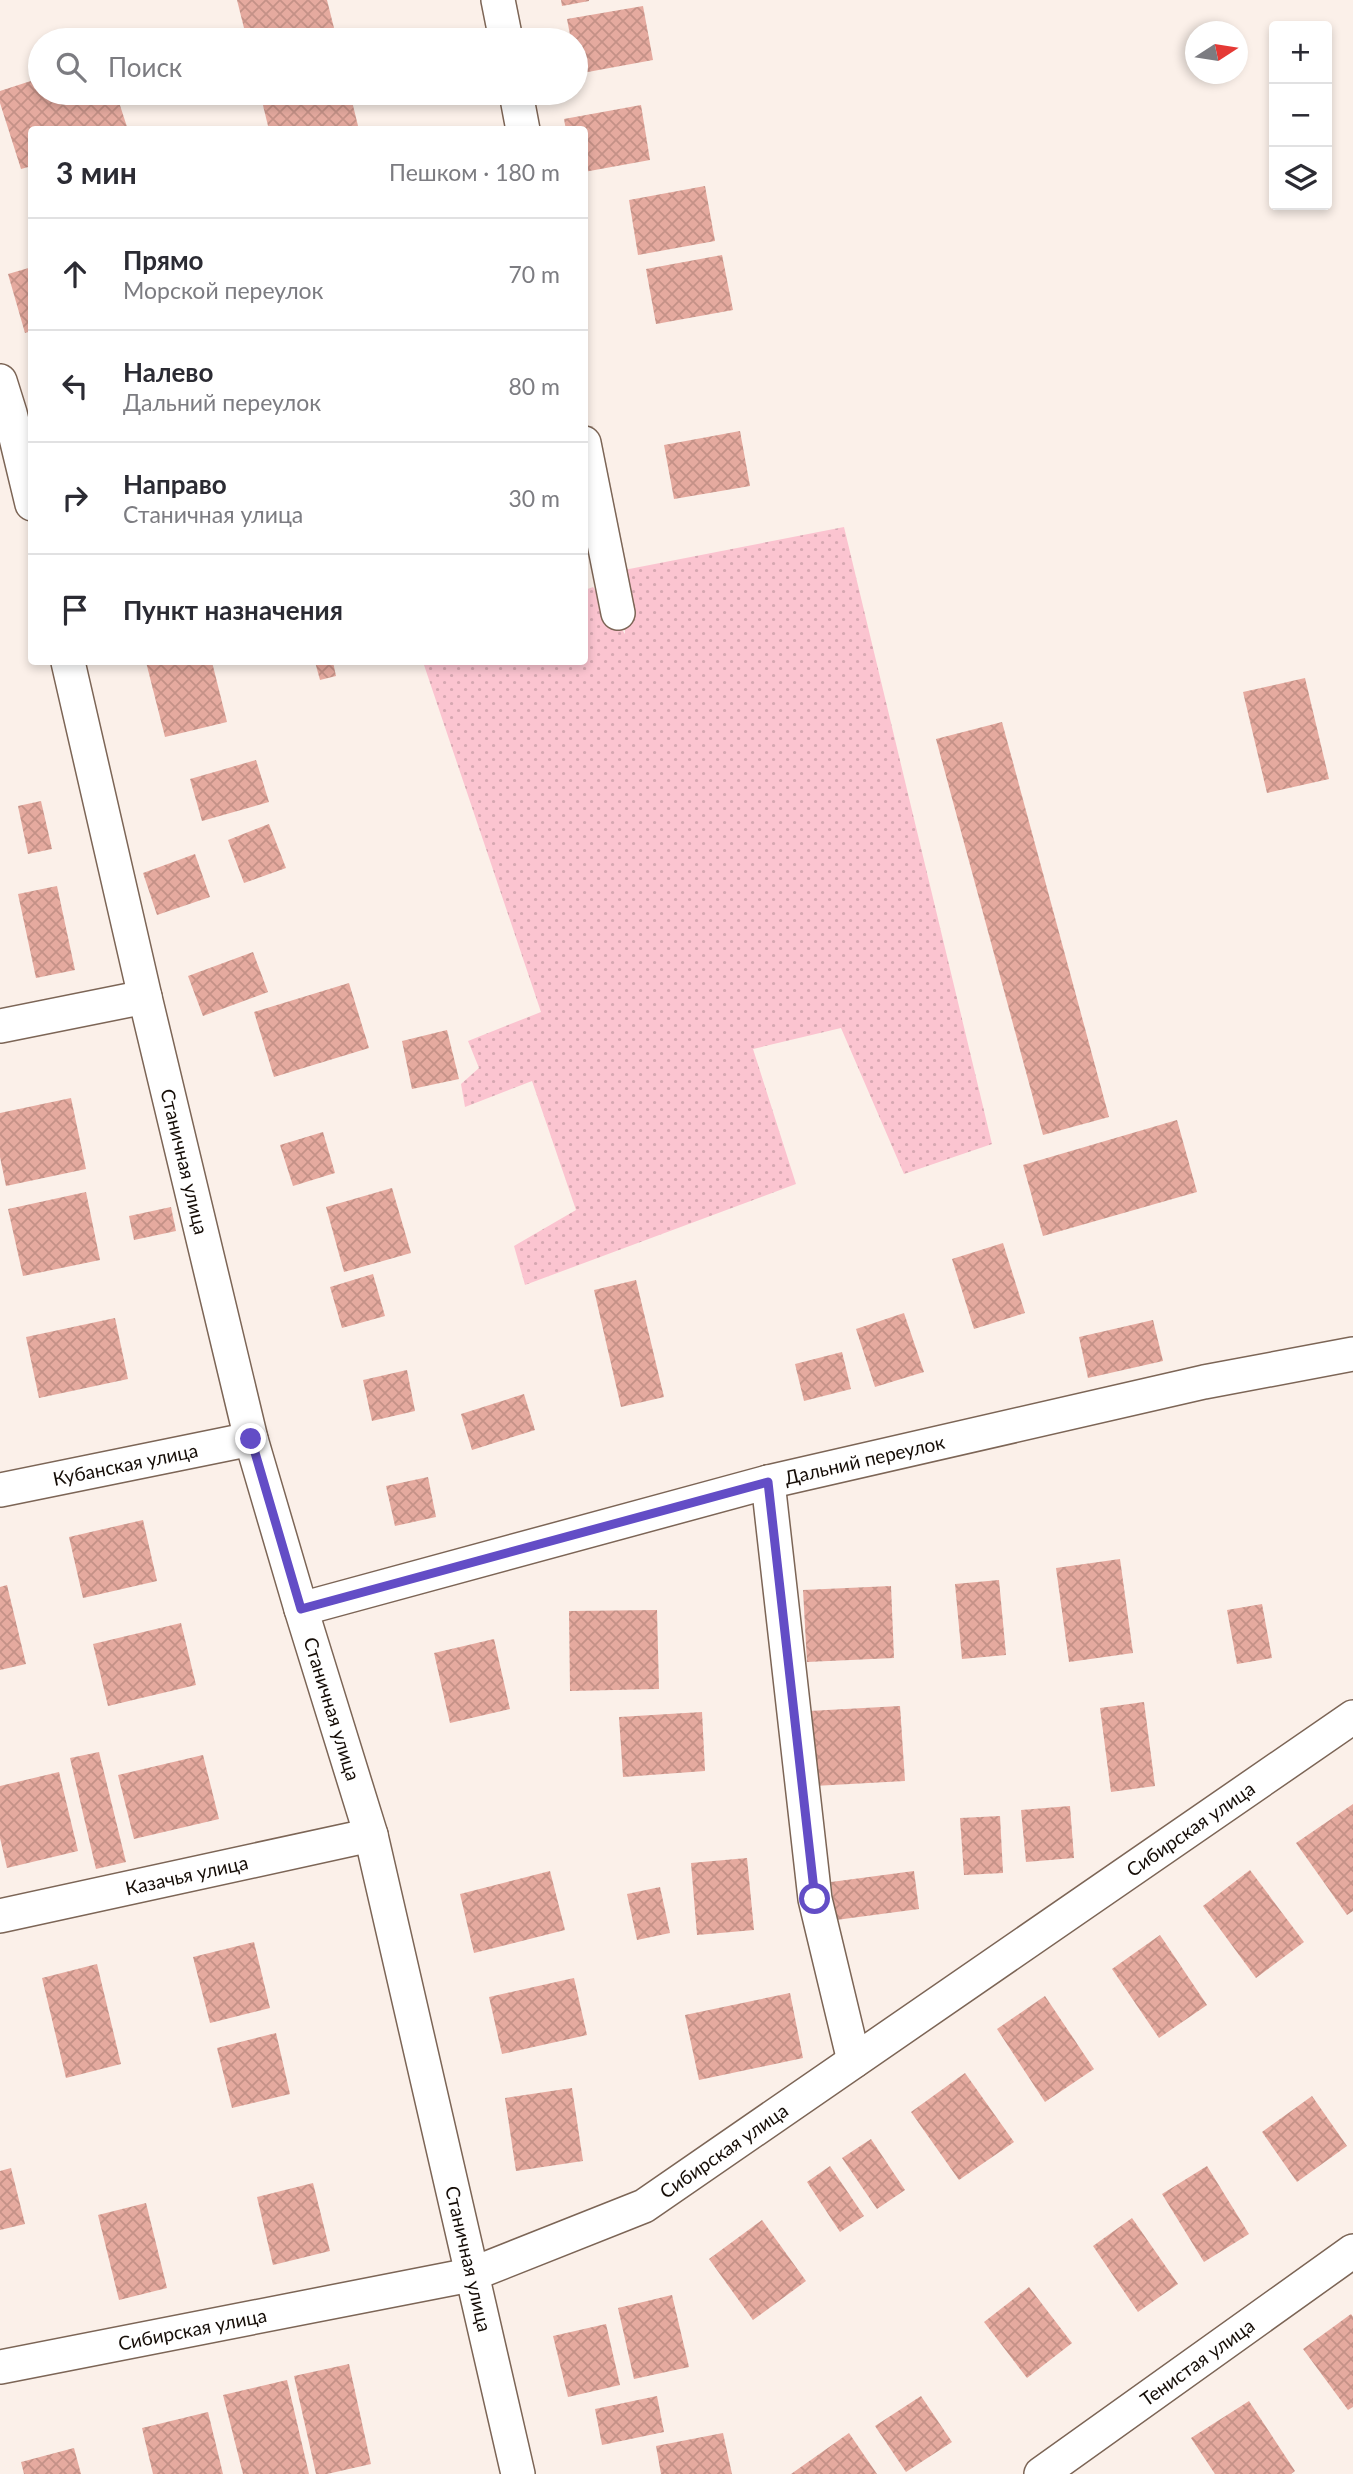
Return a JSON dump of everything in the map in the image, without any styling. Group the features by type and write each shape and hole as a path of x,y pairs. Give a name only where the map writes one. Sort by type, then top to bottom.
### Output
{"street":[{"path":"498,0 504,28"},
{"path":"518,105 522,126"},
{"path":"0,382 5,414 28,491"},
{"path":"588,463 618,613"},
{"name":"Станичная улица","path":"69,665 251,1439 372,1835 517,2474"},
{"path":"0,1026 145,997"},
{"name":"Дальний переулок","path":"301,1609 768,1482 1190,1385 1353,1354"},
{"name":"Кубанская улица","path":"0,1490 251,1439"},
{"path":"768,1482 815,1899 854,2061"},
{"name":"Сибирская улица","path":"0,2367 470,2275 644,2206 1353,1717"},
{"name":"Казачья улица","path":"0,1916 372,1835"},
{"name":"Тенистая улица","path":"1041,2474 1353,2250"}],"shaded area":[{"path":"844,527 992,1144 904,1174 841,1028 753,1049 796,1184 525,1285 514,1246 576,1210 532,1081 465,1107 461,1084 479,1068 468,1041 541,1012 424,665 588,665 588,589 593,587 625,634 624,570"}],"building":[{"path":"237,0 327,0 334,28 244,28"},
{"path":"561,0 589,0 589,1 562,6"},
{"path":"643,6 653,60 588,72 588,28 569,28 567,19"},
{"path":"28,82 28,105 120,105 127,126 28,126 28,167 21,169 0,103 0,91"},
{"path":"263,105 353,105 358,126 268,126"},
{"path":"641,105 650,160 588,171 588,126 565,126 564,119"},
{"path":"705,186 715,241 638,255 629,200"},
{"path":"722,255 733,310 656,324 646,269"},
{"path":"28,268 28,332 25,333 8,274"},
{"path":"740,431 750,486 674,499 664,445"},
{"path":"147,665 213,665 227,722 165,737"},
{"path":"316,665 334,665 336,676 320,680"},
{"path":"1305,678 1329,779 1267,793 1243,692"},
{"path":"1002,722 1109,1117 1043,1135 936,739"},
{"path":"256,760 269,802 202,821 190,779"},
{"path":"41,801 52,849 28,854 18,806"},
{"path":"269,824 286,868 244,883 228,840"},
{"path":"195,854 210,897 157,915 143,873"},
{"path":"57,886 75,970 36,978 18,894"},
{"path":"253,952 268,992 203,1016 188,976"},
{"path":"349,983 369,1048 274,1077 254,1012"},
{"path":"447,1030 459,1079 412,1089 402,1041"},
{"path":"71,1098 86,1169 6,1186 0,1157 0,1113"},
{"path":"1177,1120 1197,1192 1043,1236 1023,1165"},
{"path":"323,1132 335,1173 293,1186 280,1145"},
{"path":"392,1188 411,1253 344,1272 326,1207"},
{"path":"86,1192 100,1260 23,1276 8,1209"},
{"path":"171,1207 176,1231 134,1240 129,1216"},
{"path":"1003,1243 1025,1313 974,1329 952,1259"},
{"path":"373,1274 385,1316 342,1328 330,1287"},
{"path":"636,1280 664,1397 621,1407 594,1290"},
{"path":"904,1313 924,1372 875,1387 856,1329"},
{"path":"115,1318 128,1379 39,1398 26,1337"},
{"path":"1153,1320 1163,1361 1088,1378 1079,1337"},
{"path":"842,1352 851,1389 804,1401 795,1364"},
{"path":"407,1370 415,1411 372,1421 363,1380"},
{"path":"524,1394 535,1430 472,1450 461,1414"},
{"path":"428,1477 436,1517 395,1526 386,1486"},
{"path":"143,1520 157,1581 83,1598 69,1537"},
{"path":"1120,1559 1133,1653 1069,1662 1056,1568"},
{"path":"999,1580 1006,1655 962,1659 955,1584"},
{"path":"7,1585 26,1664 0,1670 0,1587"},
{"path":"891,1586 894,1658 807,1662 803,1590"},
{"path":"1262,1604 1272,1658 1237,1664 1227,1610"},
{"path":"657,1610 659,1689 570,1691 569,1611"},
{"path":"181,1623 196,1685 108,1706 93,1644"},
{"path":"494,1639 510,1709 450,1723 434,1653"},
{"path":"1144,1702 1155,1786 1111,1792 1100,1708"},
{"path":"900,1706 905,1781 814,1786 809,1711"},
{"path":"702,1712 705,1771 623,1777 619,1717"},
{"path":"99,1752 126,1862 96,1869 70,1758"},
{"path":"203,1755 219,1819 134,1839 118,1775"},
{"path":"59,1772 78,1851 7,1868 0,1838 0,1786"},
{"path":"1353,1804 1353,1911 1347,1915 1296,1843"},
{"path":"1070,1806 1074,1858 1026,1862 1021,1810"},
{"path":"1000,1816 1003,1873 964,1875 960,1818"},
{"path":"747,1858 754,1930 697,1935 691,1863"},
{"path":"1250,1870 1304,1942 1256,1978 1203,1906"},
{"path":"550,1871 565,1930 474,1953 460,1894"},
{"path":"914,1871 919,1909 836,1920 831,1882"},
{"path":"660,1887 670,1933 637,1940 627,1894"},
{"path":"1160,1935 1207,2005 1159,2038 1112,1969"},
{"path":"254,1942 270,2008 210,2023 193,1957"},
{"path":"97,1964 121,2064 66,2078 42,1978"},
{"path":"574,1978 587,2035 502,2054 489,1997"},
{"path":"790,1993 803,2058 699,2080 685,2015"},
{"path":"1045,1996 1094,2069 1045,2102 997,2029"},
{"path":"276,2033 290,2094 232,2108 217,2048"},
{"path":"965,2073 1014,2142 959,2180 911,2112"},
{"path":"572,2088 583,2161 516,2171 505,2098"},
{"path":"1312,2096 1347,2146 1297,2182 1262,2132"},
{"path":"871,2139 905,2190 877,2209 842,2158"},
{"path":"830,2166 864,2216 840,2232 807,2182"},
{"path":"1207,2166 1249,2234 1204,2262 1162,2194"},
{"path":"11,2168 25,2224 0,2230 0,2171"},
{"path":"313,2183 330,2251 273,2265 257,2197"},
{"path":"146,2203 167,2288 119,2300 98,2215"},
{"path":"1132,2218 1178,2284 1138,2312 1093,2246"},
{"path":"762,2220 806,2281 753,2320 709,2259"},
{"path":"1029,2287 1072,2343 1027,2378 984,2322"},
{"path":"672,2295 689,2367 634,2379 618,2308"},
{"path":"1351,2314 1353,2407 1348,2410 1303,2349"},
{"path":"606,2324 620,2385 568,2397 553,2336"},
{"path":"349,2364 371,2464 316,2474 294,2376"},
{"path":"287,2380 309,2474 243,2474 223,2395"},
{"path":"657,2396 664,2432 602,2445 595,2409"},
{"path":"921,2396 952,2442 906,2472 875,2426"},
{"path":"1249,2401 1295,2471 1291,2474 1215,2474 1191,2438"},
{"path":"208,2412 223,2474 153,2474 142,2428"},
{"path":"723,2433 732,2474 661,2474 656,2446"},
{"path":"849,2433 877,2474 791,2474"},
{"path":"74,2448 81,2474 24,2474 21,2462"}],"route":[{"path":"251,1439 301,1609 768,1482 815,1899"}]}
